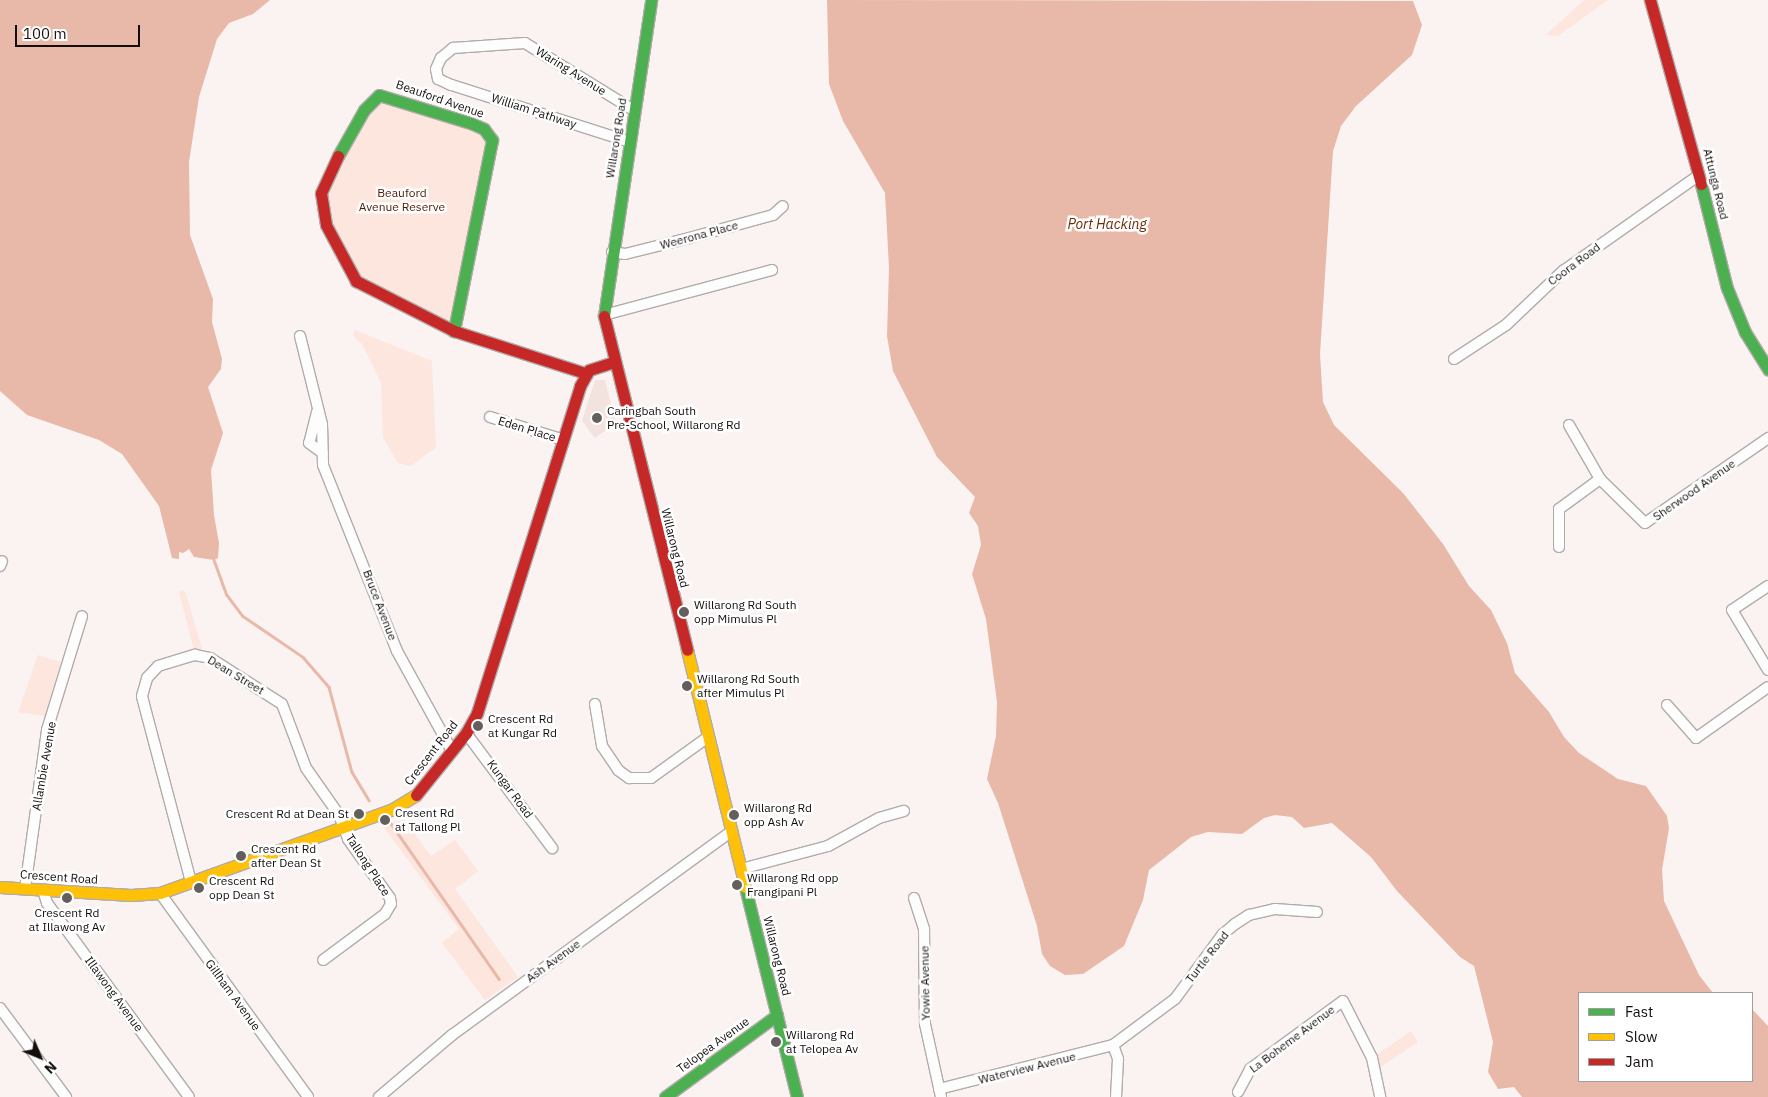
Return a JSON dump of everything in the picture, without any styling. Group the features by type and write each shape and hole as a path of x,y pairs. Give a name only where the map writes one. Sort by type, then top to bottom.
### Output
{"street":[{"name":"Willarong Road","path":"651,0 604,315 614,362 797,1097"},
{"name":"Attunga Road","path":"1650,0 1699,175 1727,288 1746,332 1768,368"},
{"name":"Waring Avenue","path":"438,79 437,66 453,48 521,42 635,111"},
{"name":"William Pathway","path":"438,79 630,142"},
{"name":"Beauford Avenue","path":"454,331 492,140 484,129 473,124 379,95 364,110 323,185 323,216 356,281 454,331 585,373"},
{"name":"Coora Road","path":"1454,359 1512,320 1563,271 1699,175"},
{"name":"Weerona Place","path":"612,252 625,254 689,238 773,215 783,206"},
{"path":"604,315 772,270"},
{"name":"Bruce Avenue","path":"300,336 318,408 323,465 397,651 452,751"},
{"path":"585,373 595,367 614,362"},
{"name":"Crescent Road","path":"0,887 131,895 160,893 344,827 409,801 452,751 477,713 585,373"},
{"name":"Bruce Avenue","path":"318,408 309,443 323,453"},
{"name":"Eden Place","path":"490,418 564,440"},
{"path":"1559,547 1559,509 1600,479 1569,425"},
{"name":"Sherwood Avenue","path":"1600,479 1645,523 1768,438"},
{"path":"1768,586 1732,610 1768,670"},
{"name":"Allambie Avenue","path":"25,889 47,730 82,616"},
{"name":"Dean Street","path":"191,882 142,696 146,678 168,661 184,656 204,655 282,704 288,714 299,754 339,815 344,827"},
{"path":"1667,705 1696,738 1768,686"},
{"path":"595,704 602,746 618,770 629,778 651,778 708,737"},
{"name":"Kungar Road","path":"466,732 552,848"},
{"path":"741,869 828,846 879,818 904,811"},
{"name":"Tallong Place","path":"323,960 385,914 391,904 388,893 348,839 344,827"},
{"name":"Ash Avenue","path":"379,1097 452,1035 732,831"},
{"name":"Illawong Avenue","path":"43,890 47,903 189,1097"},
{"name":"Gillham Avenue","path":"160,893 308,1097"},
{"name":"Yowie Avenue","path":"914,898 924,928 924,1016 940,1093"},
{"name":"Turtle Road","path":"1113,1045 1175,999 1223,934 1235,924 1249,915 1275,909 1317,912"},
{"name":"La Boheme Avenue","path":"1238,1092 1242,1079 1250,1070 1343,1000 1372,1058 1380,1097"},
{"path":"0,1008 66,1097"},
{"name":"Telopea Avenue","path":"666,1097 777,1015"},
{"path":"1113,1045 1118,1059 1116,1097"},
{"name":"Waterview Avenue","path":"940,1093 1113,1045"}],"shaded area":[{"path":"595,380 605,380 616,423 595,438 582,421"}],"green space":[{"path":"1584,0 1608,0 1558,36 1546,35"},
{"name":"Beauford Avenue Reserve","path":"389,99 481,131 488,140 454,320 445,323 355,276 330,226 327,179 374,103"},
{"path":"355,330 432,361 436,447 411,466 398,463 383,438 381,383 362,344 353,336"},
{"path":"185,591 204,655 195,655 179,592"},
{"path":"38,655 61,662 45,716 18,712"},
{"path":"404,819 431,856 455,840 478,871 455,889 518,977 485,1000 442,943 459,929 383,826"},
{"path":"1411,1031 1418,1042 1375,1071 1372,1058"}],"water":[{"path":"0,0 270,0 253,14 229,23 217,39 199,97 189,162 190,235 213,299 212,322 222,359 221,369 208,387 223,433 211,470 214,515 219,543 218,558 214,560 194,557 189,549 183,553 179,552 179,559 172,558 159,506 122,454 99,440 27,415 0,391"},
{"name":"Port Hacking","path":"827,0 1413,1 1422,25 1412,55 1356,106 1341,126 1333,151 1320,354 1323,402 1334,425 1403,493 1443,544 1469,586 1491,610 1507,643 1515,673 1549,712 1564,737 1579,753 1618,779 1646,786 1667,816 1669,828 1662,870 1664,901 1699,975 1712,992 1578,992 1578,1082 1753,1082 1753,1010 1768,1026 1768,1097 1522,1097 1514,1087 1498,1089 1488,1072 1493,1042 1474,966 1460,957 1397,891 1371,857 1332,823 1304,828 1292,817 1275,815 1264,818 1242,834 1208,832 1191,837 1149,870 1143,900 1124,946 1083,974 1065,975 1050,966 1042,954 1037,926 998,803 987,779 996,736 997,702 986,619 972,574 981,545 978,526 969,513 975,497 937,457 893,371 887,336 889,268 885,193 843,121 829,84"}],"waterway":[{"path":"214,560 227,595 243,616 303,657 329,687 352,772 369,800"},
{"path":"390,822 499,979"}],"traffic: fast":[{"path":"604,316 651,0"},
{"path":"338,156 364,110 379,95 473,124 484,129 492,140 454,331"},
{"path":"1701,184 1727,288 1745,332 1768,369"},
{"path":"745,887 797,1097"},
{"path":"665,1097 777,1015"}],"traffic: slow":[{"path":"687,650 745,887"},
{"path":"0,887 131,895 160,893 391,810 416,795"}],"traffic: jam":[{"path":"1650,0 1701,184"},
{"path":"338,156 321,193 326,225 356,281 454,331 585,373"},
{"path":"604,316 687,650"},
{"path":"416,795 466,733 477,713 580,386 589,370 614,362"}],"place":[{"name":"Caringbah South Pre-School, Willarong Rd","path":"597,418"},
{"name":"Willarong Rd South opp Mimulus Pl","path":"684,612"},
{"name":"Willarong Rd South after Mimulus Pl","path":"687,686"},
{"name":"Crescent Rd at Kungar Rd","path":"478,726"},
{"name":"Crescent Rd at Dean St","path":"359,814"},
{"name":"Willarong Rd opp Ash Av","path":"734,815"},
{"name":"Cresent Rd at Tallong Pl","path":"385,820"},
{"name":"Crescent Rd after Dean St","path":"241,856"},
{"name":"Willarong Rd opp Frangipani Pl","path":"737,885"},
{"name":"Crescent Rd opp Dean St","path":"199,888"},
{"name":"Crescent Rd at Illawong Av","path":"67,898"},
{"name":"Willarong Rd at Telopea Av","path":"776,1042"}]}
